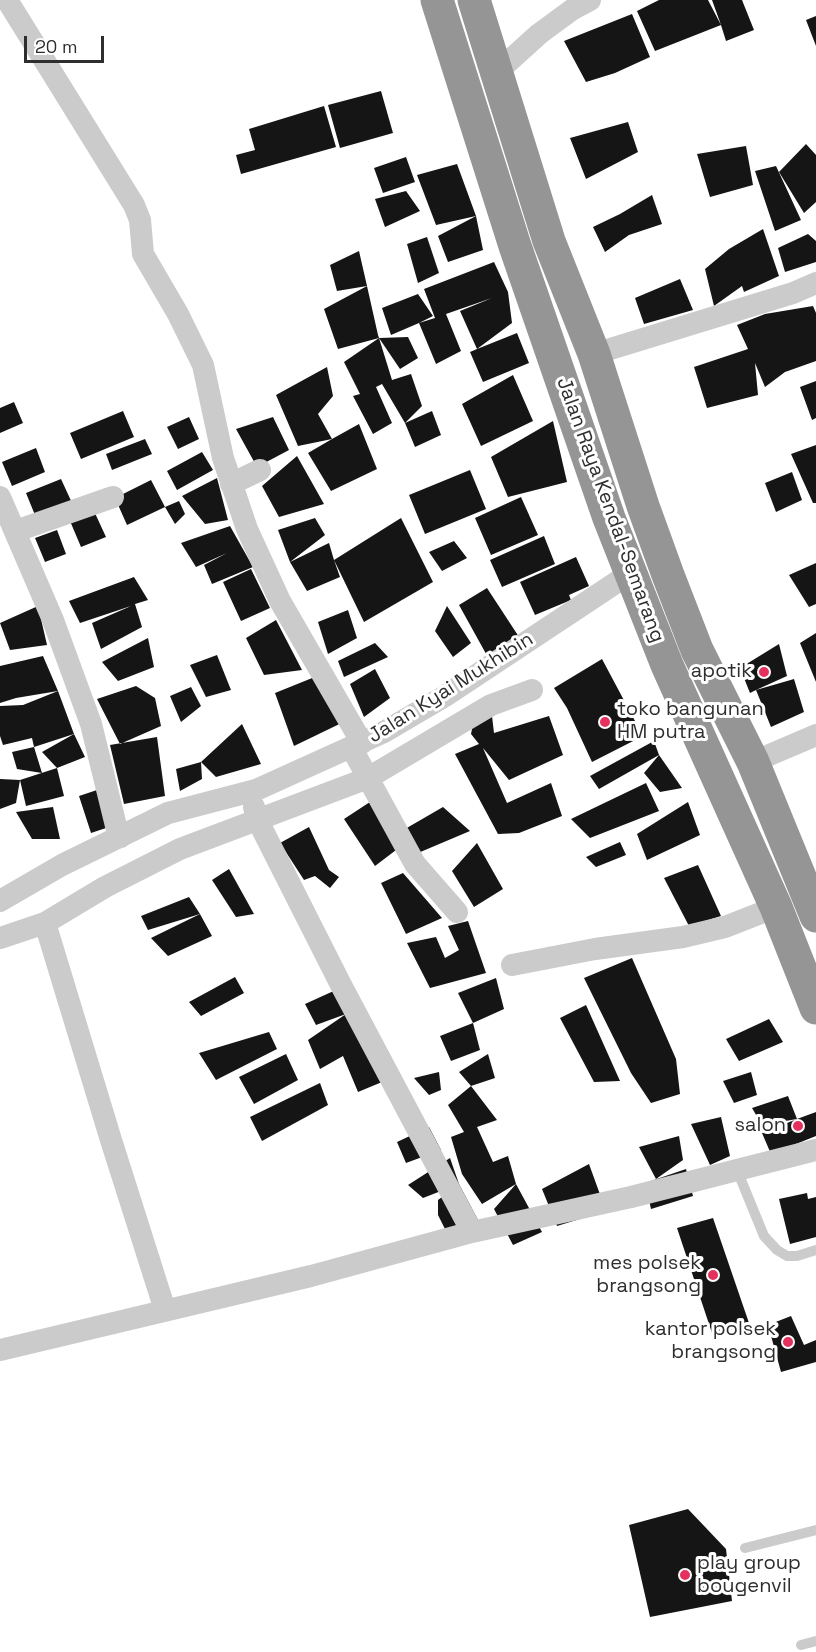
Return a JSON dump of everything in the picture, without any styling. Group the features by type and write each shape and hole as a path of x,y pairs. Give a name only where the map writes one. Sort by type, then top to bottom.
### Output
{"highway":[{"name":"Jalan Raya Kendal-Semarang","path":"437,0 515,246 609,518 667,665 776,907 816,1008"},
{"name":"Jalan Raya Kendal-Semarang","path":"474,0 549,241 594,354 668,575 697,650 753,762 816,916"}],"street":[{"path":"7,0 134,205 140,220 143,254 178,314 203,365 223,458 247,529 266,574 356,745 368,778 415,864 457,912"},
{"path":"497,72 539,34 573,9 590,0"},
{"path":"594,354 816,284"},
{"path":"231,484 260,470"},
{"path":"0,497 54,620 91,724 120,837"},
{"path":"16,531 113,497"},
{"name":"Jalan Kyai Mukhibin","path":"0,901 62,865 168,813 250,791 278,781 356,745 386,736 445,696 636,585"},
{"path":"0,938 45,923 144,866 180,849 257,819 310,802 368,778 491,705 532,690"},
{"path":"753,762 816,735"},
{"path":"386,736 397,761"},
{"path":"250,791 257,819 341,985 472,1232"},
{"path":"512,965 595,949 683,937 725,927 776,907"},
{"path":"45,923 165,1310"},
{"path":"0,1350 311,1276 472,1232 631,1197 816,1150"}],"lane":[{"path":"737,1170 764,1236 777,1250 787,1256 797,1256 816,1250"},
{"path":"745,1548 816,1530"},
{"path":"801,1645 816,1641"}],"building":[{"path":"659,0 708,0 721,25 655,51 637,11"},
{"path":"712,0 742,0 754,30 726,41"},
{"path":"632,14 650,57 615,73 586,82 564,41"},
{"path":"816,16 816,46 806,20"},
{"path":"381,91 393,133 340,148 328,105"},
{"path":"324,106 336,147 241,174 236,155 255,150 249,129"},
{"path":"628,122 638,152 586,179 570,138"},
{"path":"806,144 816,155 816,202 804,213 779,172"},
{"path":"746,146 753,185 710,197 697,154"},
{"path":"406,157 415,182 383,193 374,168"},
{"path":"457,164 476,216 436,225 417,175"},
{"path":"776,166 801,220 775,231 755,171"},
{"path":"406,191 420,211 385,227 375,199"},
{"path":"652,195 662,224 629,235 605,252 593,227"},
{"path":"476,216 483,250 448,262 438,236"},
{"path":"763,229 779,276 744,292 742,286 714,306 705,269 729,249"},
{"path":"808,234 816,241 816,262 785,272 778,248"},
{"path":"427,237 439,273 418,283 407,244"},
{"path":"359,251 367,286 337,291 330,265"},
{"path":"494,262 508,292 512,323 477,349 460,311 492,298 446,314 461,351 436,364 419,323 435,318 424,289"},
{"path":"680,279 693,310 644,324 635,298"},
{"path":"367,286 379,338 338,349 324,309"},
{"path":"418,294 433,316 391,335 382,308"},
{"path":"813,306 816,313 816,361 785,372 765,387 755,363 758,395 707,408 694,367 748,349 737,325 765,314"},
{"path":"517,333 529,363 483,382 470,352"},
{"path":"408,337 418,358 400,369 379,338"},
{"path":"379,338 392,380 411,374 422,406 405,423 382,384 376,387 392,423 373,434 353,396 360,394 344,362"},
{"path":"327,367 333,396 318,414 332,439 298,446 276,395"},
{"path":"513,375 533,421 481,446 462,404"},
{"path":"816,381 816,418 812,420 800,387"},
{"path":"14,402 23,423 0,433 0,408"},
{"path":"123,411 134,437 81,459 70,433"},
{"path":"432,411 441,435 415,447 405,423"},
{"path":"189,417 199,439 178,449 167,427"},
{"path":"273,417 289,450 257,467 236,429"},
{"path":"553,421 567,482 508,497 491,457"},
{"path":"359,424 377,469 331,491 308,453"},
{"path":"145,439 152,454 112,470 106,454"},
{"path":"816,445 816,503 813,503 791,454"},
{"path":"36,448 45,472 12,486 2,462"},
{"path":"202,452 213,470 177,490 167,471"},
{"path":"297,456 324,504 279,517 262,486"},
{"path":"470,470 486,509 425,534 409,495"},
{"path":"792,472 802,500 776,512 765,483"},
{"path":"217,478 228,520 205,524 182,496"},
{"path":"61,479 73,505 37,520 26,493"},
{"path":"151,480 165,507 127,525 115,498"},
{"path":"521,497 538,535 491,555 475,518"},
{"path":"179,501 185,514 175,524 165,507"},
{"path":"94,511 106,537 81,547 70,521"},
{"path":"315,518 325,535 290,562 278,530"},
{"path":"401,518 433,582 364,622 334,560"},
{"path":"230,526 253,567 212,584 204,565 227,553 196,567 181,543"},
{"path":"57,530 66,554 45,562 35,538"},
{"path":"544,536 555,564 502,587 490,560"},
{"path":"454,541 467,558 442,571 429,552"},
{"path":"329,543 340,577 307,591 290,562"},
{"path":"576,557 589,586 569,595 571,600 535,615 520,582"},
{"path":"816,563 816,604 809,607 789,575"},
{"path":"251,569 270,608 241,621 223,582"},
{"path":"134,577 148,600 135,604 142,627 101,649 92,623 131,606 80,623 69,601"},
{"path":"487,588 521,640 490,661 459,605"},
{"path":"38,606 47,645 10,650 0,623"},
{"path":"447,606 471,643 453,657 435,631"},
{"path":"348,610 357,638 328,654 318,622"},
{"path":"276,620 302,670 264,675 246,638"},
{"path":"816,633 816,682 800,643"},
{"path":"148,638 154,667 118,681 102,662"},
{"path":"375,643 388,657 344,677 338,661"},
{"name":"apotik","path":"779,644 787,676 750,693 740,668"},
{"path":"217,655 231,690 206,697 190,665"},
{"path":"43,656 58,691 0,703 0,666"},
{"name":"toko bangunan HM putra","path":"602,659 643,736 592,762 567,708 554,688"},
{"path":"375,669 390,698 364,717 350,684"},
{"path":"332,670 356,716 294,746 275,693"},
{"path":"794,679 804,712 771,727 756,690"},
{"path":"136,686 155,698 161,726 120,744 97,699"},
{"path":"191,687 201,706 181,722 170,696"},
{"path":"58,691 74,734 34,747 32,738 3,745 0,736 0,706 23,705"},
{"path":"492,716 494,733 549,716 563,755 509,780 483,748 507,803 551,783 562,816 519,833 498,834 455,754 479,744 471,734 474,719"},
{"path":"242,724 261,764 216,777 201,762"},
{"path":"74,734 85,757 57,768 42,752"},
{"path":"157,737 165,796 124,804 110,745"},
{"path":"654,741 659,755 599,789 590,776"},
{"path":"34,747 42,773 17,769 12,752"},
{"path":"659,755 682,788 660,792 644,773"},
{"path":"201,762 202,779 180,791 176,769"},
{"path":"57,768 64,796 26,806 20,780"},
{"path":"0,779 20,780 16,803 0,809"},
{"path":"646,783 659,811 590,838 571,819"},
{"path":"97,790 112,826 91,833 79,796"},
{"path":"373,800 400,847 375,866 344,819"},
{"path":"688,802 700,835 647,860 637,834"},
{"path":"53,807 60,839 32,839 16,812"},
{"path":"443,807 470,831 418,853 405,829"},
{"path":"309,827 329,870 339,877 330,888 315,876 304,880 280,843"},
{"path":"620,842 626,855 596,867 586,857"},
{"path":"477,843 503,889 474,907 452,871"},
{"path":"698,865 721,916 689,926 664,878"},
{"path":"229,869 254,914 236,917 212,880"},
{"path":"403,873 442,918 406,934 381,883"},
{"path":"189,897 200,914 148,930 141,916"},
{"path":"200,914 212,936 168,956 151,938"},
{"path":"468,921 486,973 430,988 407,943 436,937 445,958 459,950 448,926"},
{"path":"632,958 676,1059 680,1094 651,1103 631,1073 584,978"},
{"path":"235,977 244,993 201,1016 189,1002"},
{"path":"496,978 504,1009 473,1023 458,993"},
{"path":"338,989 382,1082 358,1092 343,1056 320,1069 308,1040 346,1014 316,1025 305,1004"},
{"path":"586,1005 620,1081 594,1082 560,1018"},
{"path":"769,1019 783,1042 739,1061 726,1039"},
{"path":"473,1023 480,1050 451,1061 440,1036"},
{"path":"269,1032 277,1049 216,1080 199,1053"},
{"path":"286,1054 298,1080 254,1104 239,1077"},
{"path":"488,1054 495,1078 471,1086 459,1072"},
{"path":"439,1072 441,1090 429,1095 414,1078"},
{"path":"751,1072 757,1095 734,1103 723,1081"},
{"path":"320,1083 328,1105 262,1141 250,1117"},
{"path":"471,1086 497,1120 477,1127 493,1162 508,1156 516,1184 482,1204 462,1174 451,1137 464,1132 448,1105"},
{"path":"788,1096 797,1119 762,1125 752,1108"},
{"name":"salon","path":"816,1112 816,1136 771,1154 762,1133"},
{"path":"721,1117 730,1156 710,1165 691,1124"},
{"path":"429,1127 441,1150 406,1163 397,1142"},
{"path":"679,1136 683,1160 656,1179 639,1147"},
{"path":"450,1158 459,1184 423,1198 408,1185"},
{"path":"589,1164 606,1211 557,1226 542,1189"},
{"path":"686,1169 693,1196 651,1209 645,1183"},
{"path":"459,1184 478,1220 448,1235 438,1215 438,1200"},
{"path":"516,1184 542,1232 513,1245 494,1209"},
{"path":"807,1193 808,1199 816,1197 816,1237 790,1244 779,1199"},
{"name":"mes polsek brangsong","path":"713,1218 749,1323 713,1336 677,1228"},
{"name":"kantor polsek brangsong","path":"791,1316 804,1345 816,1340 816,1362 781,1372 768,1325"},
{"name":"play group bougenvil","path":"688,1509 726,1549 732,1601 650,1617 629,1525"}],"place":[{"name":"apotik","path":"764,672"},
{"name":"toko bangunan HM putra","path":"605,722"},
{"name":"salon","path":"798,1126"},
{"name":"mes polsek brangsong","path":"713,1275"},
{"name":"kantor polsek brangsong","path":"788,1342"},
{"name":"play group bougenvil","path":"685,1575"}]}
